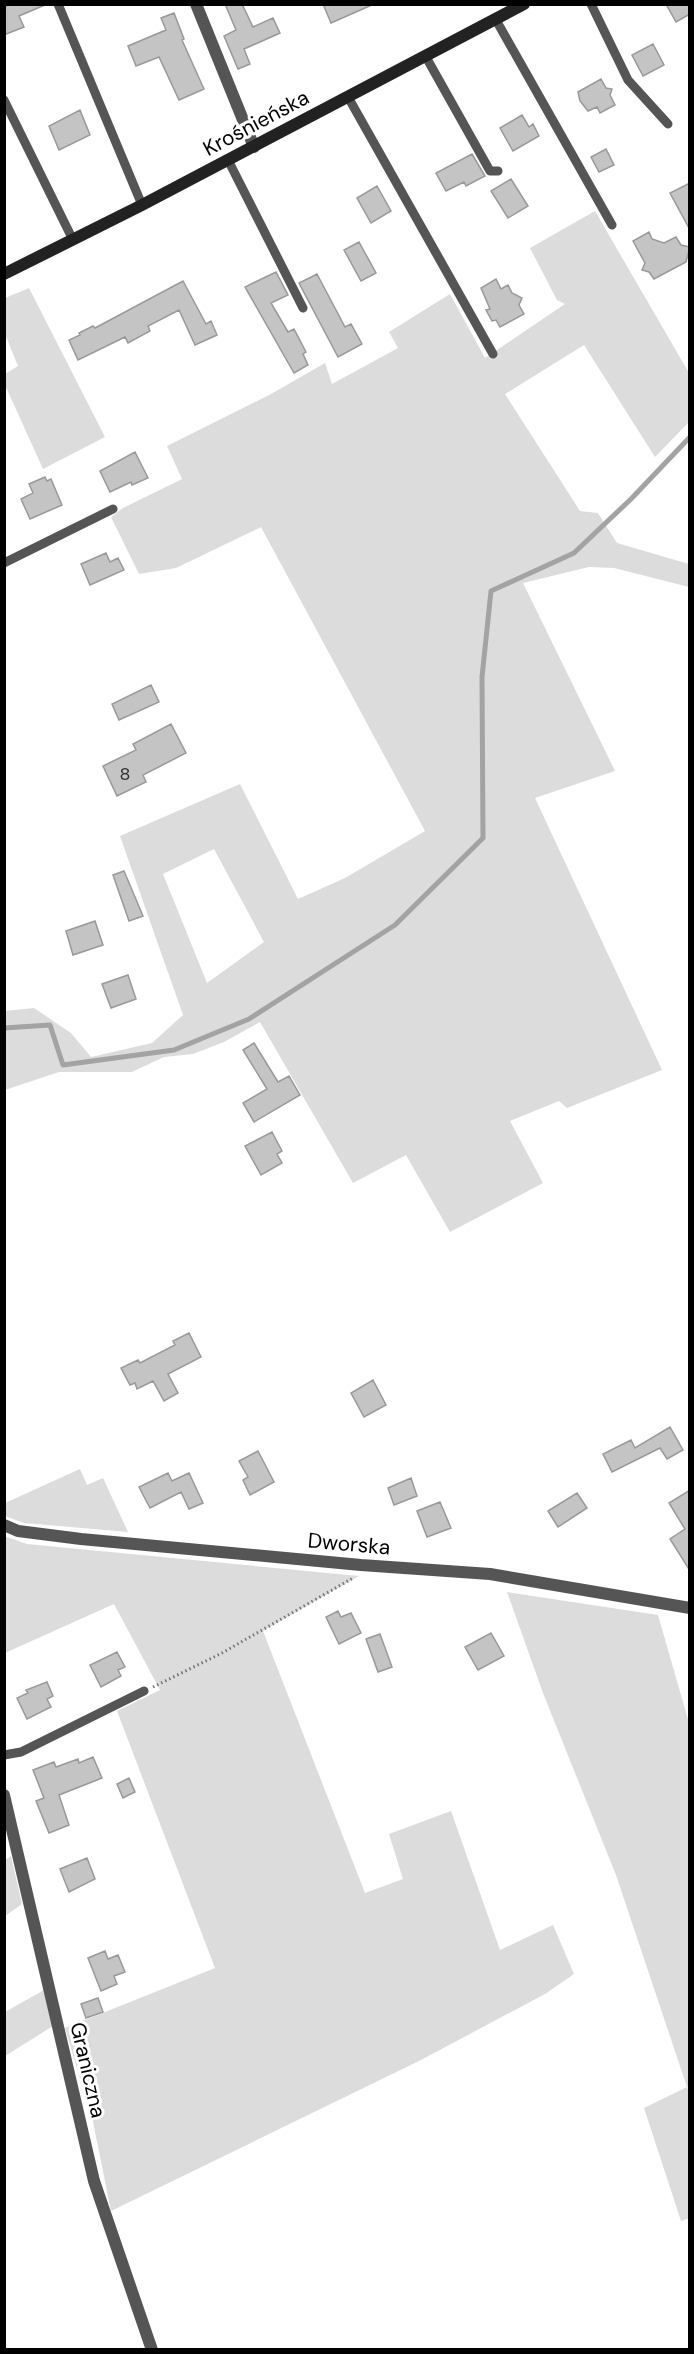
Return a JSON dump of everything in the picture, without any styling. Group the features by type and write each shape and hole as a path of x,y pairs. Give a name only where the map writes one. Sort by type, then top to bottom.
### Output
{"main road":[{"name":"Krośnieńska","path":"4,274 254,147 524,4"}],"street":[{"path":"196,4 254,147"},
{"name":"Dworska","path":"4,1526 18,1531 81,1539 361,1565 490,1574 690,1608"},
{"name":"Graniczna","path":"4,1795 94,2181 152,2349"}],"lane":[{"path":"58,4 142,205"},
{"path":"591,4 628,80 668,124"},
{"path":"496,20 612,225"},
{"path":"426,57 490,171 498,171"},
{"path":"348,97 493,354"},
{"path":"4,100 73,240"},
{"path":"228,160 303,309"},
{"path":"4,563 113,509"},
{"path":"4,1755 21,1752 144,1692"}],"path":[{"path":"144,1692 222,1653 354,1577 361,1565"}],"shaded area":[{"path":"595,211 689,373 689,422 655,457 584,345 505,394 580,511 598,513 617,543 689,564 689,587 614,568 589,567 523,583 615,771 535,798 662,1070 567,1108 559,1101 510,1121 543,1183 450,1232 406,1155 353,1183 260,1022 224,1042 193,1054 164,1057 132,1072 59,1072 5,1090 5,1011 34,1008 71,1033 91,1057 152,1043 183,1015 120,836 240,784 298,899 345,878 425,831 261,527 176,568 139,574 111,517 123,508 182,479 167,446 271,394 325,363 332,384 398,348 389,332 450,294 485,358 565,304 557,300 530,248","holes":["214,849 264,942 207,983 163,874"]},
{"path":"29,288 105,437 43,469 5,385 5,374 18,366 5,334 5,298"},
{"path":"80,1469 87,1485 103,1478 128,1532 24,1523 5,1516 5,1503"},
{"path":"4,1536 27,1544 359,1576 263,1631 365,1893 403,1879 389,1834 451,1811 500,1950 553,1925 574,1974 545,1994 419,2061 111,2211 93,2122 65,2028 215,1968 117,1711 160,1690 114,1604 5,1653"},
{"path":"507,1592 658,1615 689,1723 690,2086 687,2087 616,1875 543,1693"},
{"path":"11,1856 22,1904 5,1916 5,1860"},
{"path":"44,1990 53,2026 5,2056 5,2012"},
{"path":"687,2087 690,2095 690,2218 681,2221 644,2108"}],"building":[{"path":"11,4 45,5 19,16 24,27 4,35 4,7"},
{"path":"225,4 242,4 253,27 273,18 280,33 244,49 250,64 238,69 224,36 236,30"},
{"path":"323,4 374,4 331,23"},
{"path":"666,4 690,4 690,14 676,22"},
{"path":"174,13 184,39 182,40 204,89 179,100 159,57 136,66 128,46 166,30 161,18"},
{"path":"653,44 664,65 643,76 632,55"},
{"path":"601,79 606,88 612,89 610,95 615,105 600,113 597,107 588,111 580,101 578,92"},
{"path":"80,110 90,135 59,150 49,126"},
{"path":"522,115 529,127 533,124 539,136 513,151 500,128"},
{"path":"606,149 614,165 599,172 591,157"},
{"path":"472,154 485,176 466,186 464,182 446,191 436,173"},
{"path":"511,179 528,206 508,218 491,191"},
{"path":"690,183 690,230 670,193"},
{"path":"377,186 391,211 371,223 357,198"},
{"path":"649,232 652,239 664,243 676,237 681,245 690,247 686,262 654,279 649,272 642,270 645,263 633,241"},
{"path":"359,242 376,273 361,281 344,250"},
{"path":"276,272 288,295 271,303 288,332 294,329 306,352 303,354 308,365 294,373 245,287"},
{"path":"317,274 345,327 351,324 362,344 338,357 299,283"},
{"path":"496,279 501,289 508,285 512,293 522,298 519,305 524,314 500,327 496,320 492,321 486,310 490,309 481,288"},
{"path":"183,281 206,324 211,321 217,335 195,345 179,310 148,326 150,331 128,343 125,337 78,360 69,340"},
{"path":"135,452 148,478 132,485 131,482 110,492 100,471"},
{"path":"45,477 47,481 51,479 62,505 30,519 21,499 33,493 29,484"},
{"path":"106,553 110,562 118,558 124,570 90,585 81,564"},
{"path":"151,685 159,702 119,720 112,704"},
{"path":"171,724 186,753 143,775 146,782 117,796 103,766 136,750 133,744"},
{"path":"124,871 143,916 129,921 113,875"},
{"path":"95,921 103,945 73,955 66,931"},
{"path":"128,975 136,999 111,1008 102,984"},
{"path":"254,1043 278,1082 289,1076 300,1095 254,1122 243,1103 267,1089 243,1050"},
{"path":"272,1132 282,1151 277,1154 282,1163 261,1175 245,1146"},
{"path":"189,1333 201,1357 168,1374 178,1393 164,1401 153,1381 137,1389 135,1383 130,1385 121,1368 138,1360 140,1363 175,1345 173,1341"},
{"path":"373,1380 386,1405 364,1417 351,1393"},
{"path":"670,1427 683,1450 667,1459 660,1448 612,1472 603,1454 631,1440 635,1448"},
{"path":"258,1451 274,1482 250,1495 243,1480 248,1477 239,1461"},
{"path":"168,1473 172,1481 189,1473 203,1503 189,1509 181,1492 150,1508 139,1487"},
{"path":"411,1478 417,1496 394,1505 388,1488"},
{"path":"690,1490 690,1571 670,1539 685,1529 669,1503"},
{"path":"577,1493 587,1508 558,1527 548,1511"},
{"path":"440,1502 451,1528 427,1537 417,1511"},
{"path":"338,1611 341,1617 351,1613 361,1633 339,1644 326,1617"},
{"path":"491,1633 504,1656 478,1670 465,1647"},
{"path":"380,1634 392,1667 378,1672 366,1639"},
{"path":"117,1652 125,1667 118,1670 121,1676 101,1687 90,1665"},
{"path":"47,1682 53,1696 47,1699 51,1707 27,1719 17,1698 28,1693 26,1690"},
{"path":"93,1757 102,1778 59,1795 69,1825 49,1833 36,1801 44,1798 33,1770 54,1762 56,1767 78,1759 79,1763"},
{"path":"129,1778 135,1792 123,1798 117,1784"},
{"path":"87,1858 95,1879 69,1892 60,1869"},
{"path":"105,1951 108,1959 118,1955 125,1972 114,1976 117,1984 101,1991 88,1958"},
{"path":"98,1998 103,2012 86,2018 81,2004"}],"waterway":[{"path":"4,1028 50,1025 63,1065 174,1050 249,1019 395,925 483,838 482,677 491,591 574,553 631,499 690,437"}]}
